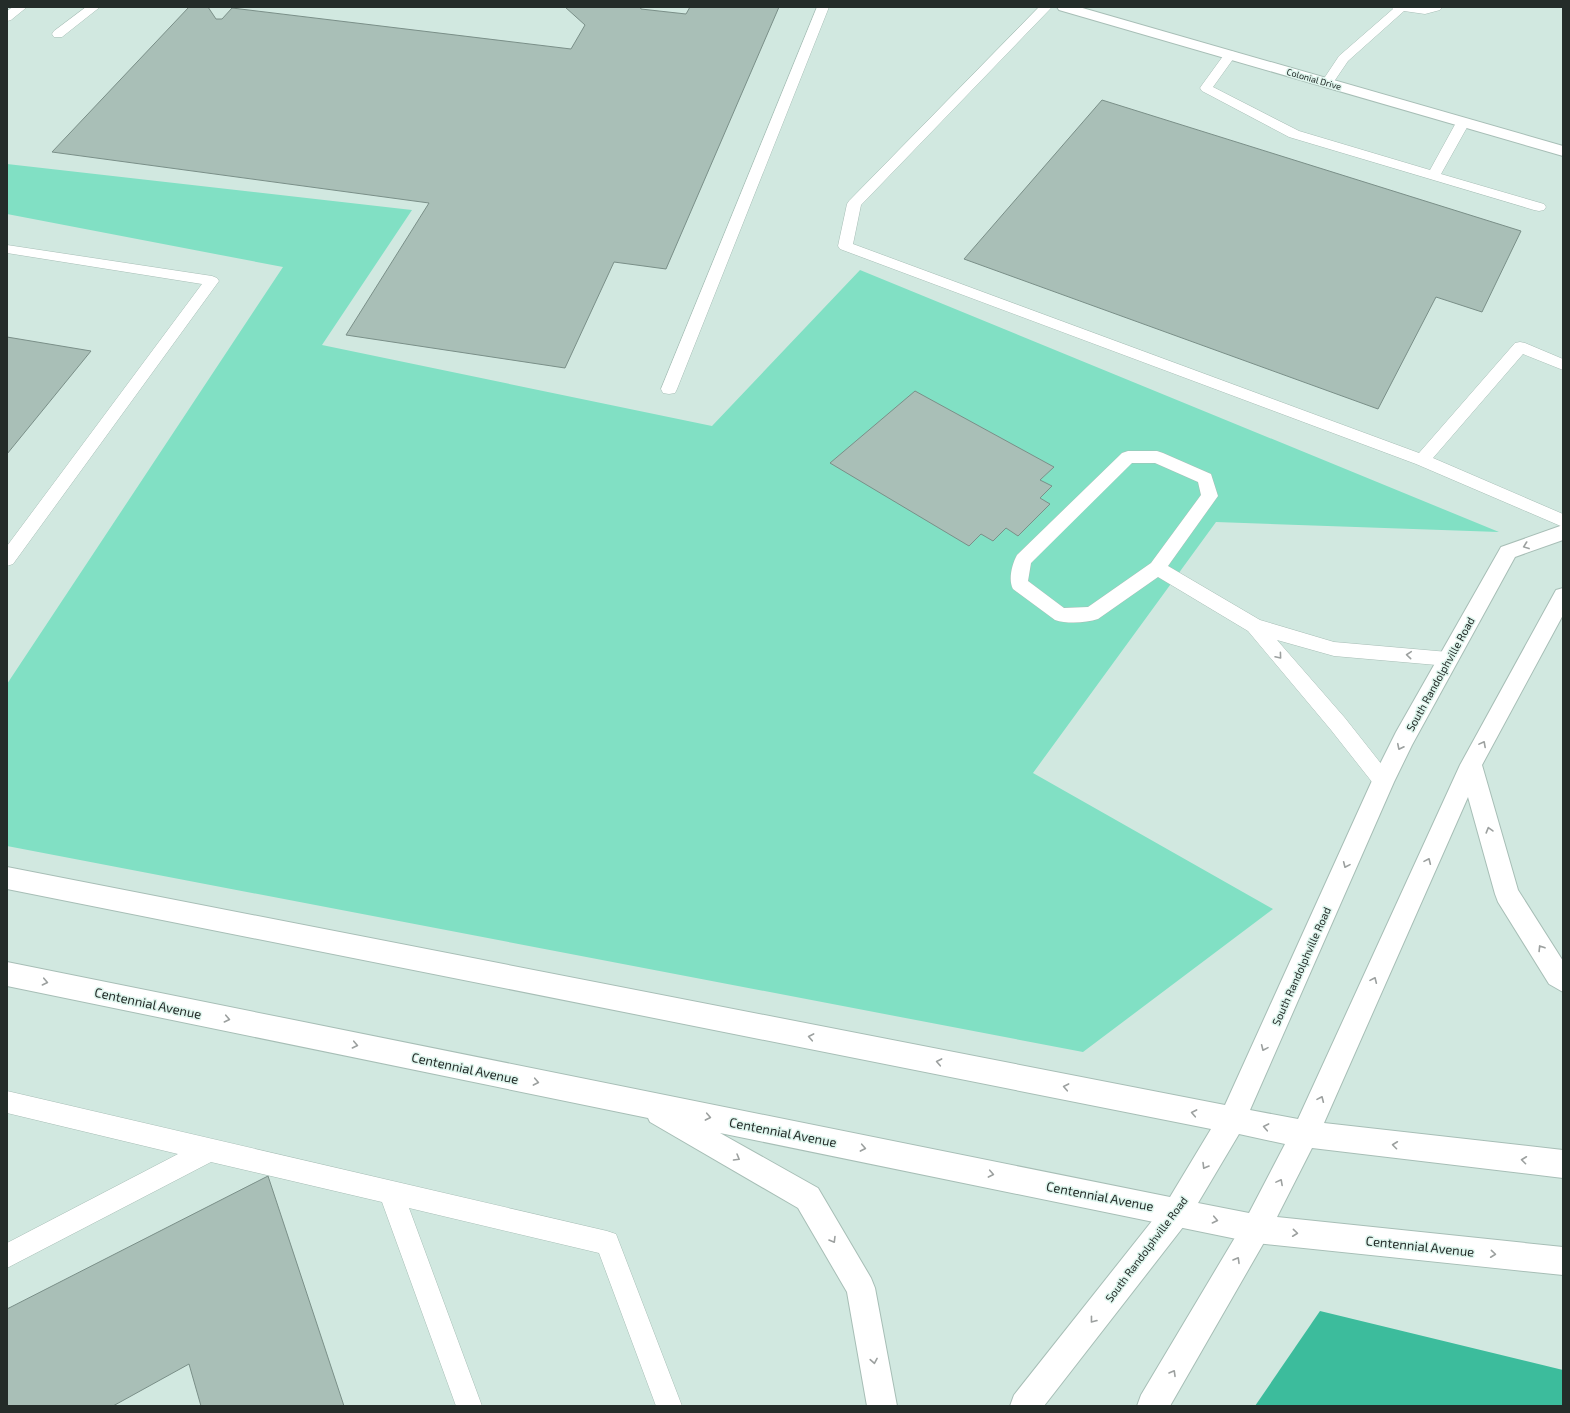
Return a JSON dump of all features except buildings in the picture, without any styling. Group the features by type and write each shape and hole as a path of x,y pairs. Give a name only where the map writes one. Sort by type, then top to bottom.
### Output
{"main road":[{"name":"Colonial Drive","path":"1064,7 1563,151"},
{"name":"South Randolphville Road","path":"1025,1406 1177,1212 1232,1120 1383,781 1404,739 1508,552 1563,532"},
{"path":"1152,1406 1256,1229 1305,1134 1471,765 1563,596"},
{"path":"1471,765 1508,894 1558,976 1563,980"},
{"path":"7,878 1305,1134 1563,1164"},
{"name":"Centennial Avenue","path":"7,974 1256,1229 1563,1261"},
{"path":"642,1104 808,1198 861,1288 882,1406"}],"lane":[{"path":"7,17 21,7"},
{"path":"58,34 94,7"},
{"path":"668,389 823,7"},
{"path":"1046,7 854,204 845,246 1422,460 1563,521"},
{"path":"1327,83 1343,59 1399,8 1425,10 1436,7"},
{"path":"1230,55 1206,88 1294,134 1539,208"},
{"path":"1433,176 1463,122"},
{"path":"7,249 212,281 7,558"},
{"path":"1422,460 1520,347 1563,365"},
{"path":"1128,457 1157,457 1205,478 1210,496 1157,568 1092,614 1061,615 1019,584 1023,560 1128,457"},
{"path":"1157,568 1254,626 1334,648 1448,659"},
{"path":"1254,626 1338,724 1383,781"},
{"path":"7,1102 607,1243 669,1406"},
{"path":"7,1256 209,1150"},
{"path":"391,1193 469,1406"}],"green space":[{"path":"7,164 412,210 322,345 712,426 860,270 1499,532 1216,522 1033,773 1273,909 1083,1052 7,846 7,684 283,267 7,214"},
{"path":"1320,1311 1563,1370 1563,1406 1255,1406"}]}
